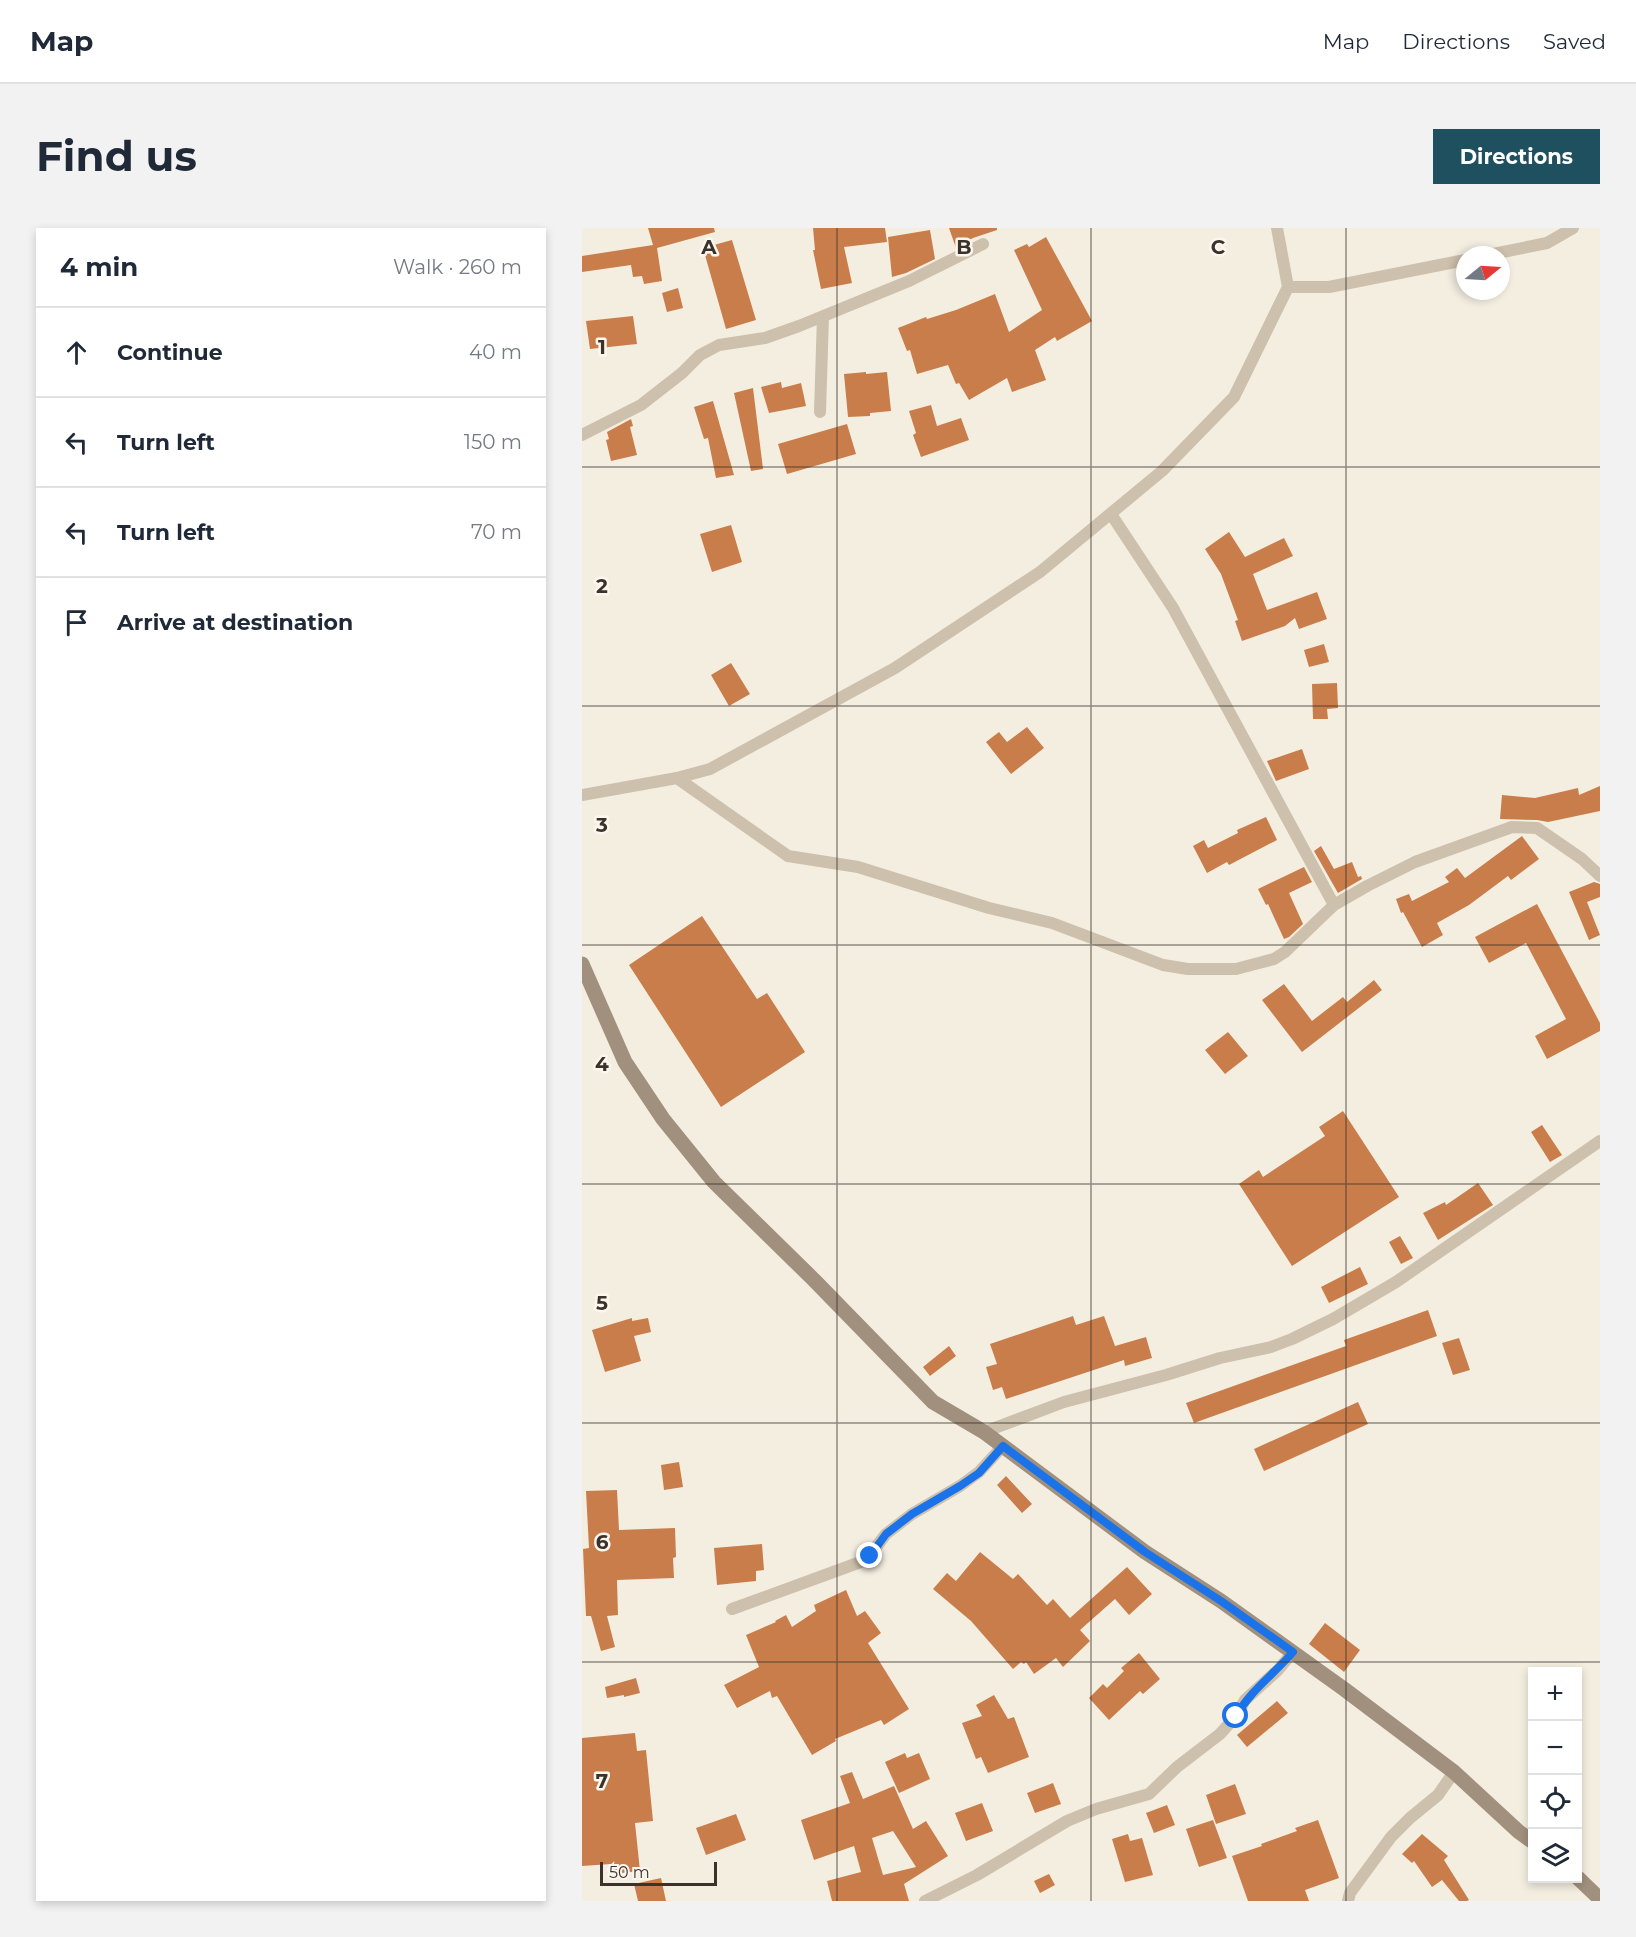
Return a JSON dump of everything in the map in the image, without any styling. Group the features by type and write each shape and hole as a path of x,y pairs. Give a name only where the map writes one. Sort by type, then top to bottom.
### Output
{"street":[{"path":"582,795 677,778 710,769 895,668 1040,572 1162,471 1234,398 1288,287 1276,228"},
{"path":"1510,251 1547,243 1573,228"},
{"path":"582,435 641,405 682,374 700,355 719,345 765,338 823,316 909,281 983,244"},
{"path":"1288,287 1329,287 1456,262"},
{"path":"820,412 823,316"},
{"path":"1110,514 1173,608 1334,905"},
{"path":"677,778 788,856 858,867 989,908 1052,923 1163,965 1188,969 1236,969 1274,959 1285,952 1334,905 1415,862 1512,826 1537,828 1574,853 1600,876"},
{"path":"582,964 626,1062 663,1119 714,1182 933,1402 984,1432 1145,1552 1221,1601 1293,1652 1454,1772 1528,1838"},
{"path":"984,1432 1064,1402 1220,1358 1271,1347 1292,1339 1333,1319 1396,1282 1600,1141"},
{"path":"732,1609 866,1560 886,1534 912,1514 979,1473 1003,1446"},
{"path":"925,1901 977,1875 1067,1821 1096,1809 1149,1794 1177,1767 1220,1734 1236,1716 1245,1700 1278,1670 1293,1652"},
{"path":"1348,1901 1350,1893 1391,1837 1437,1795 1454,1772"},
{"path":"1582,1882 1600,1899"}],"building":[{"path":"648,228 714,228 715,232 657,248 662,281 644,284 642,276 633,277 631,265 582,272 582,256 653,245"},
{"path":"813,228 885,228 887,242 844,247 852,283 821,289 813,250 815,250"},
{"path":"949,228 997,228 997,230 973,238 956,248"},
{"path":"930,230 935,259 892,277 888,237"},
{"path":"1046,237 1092,321 1057,341 1055,337 1035,350 1046,380 1012,392 1007,378 969,400 959,383 956,384 948,365 917,374 910,350 907,351 898,328 926,317 927,319 956,310 995,294 1009,332 1042,310 1014,250 1027,244 1029,247"},
{"path":"732,240 756,320 726,329 703,248"},
{"path":"678,288 683,308 667,312 662,293"},
{"path":"633,316 637,344 590,349 586,321"},
{"path":"866,372 866,374 887,372 891,411 870,413 870,416 848,417 844,374"},
{"path":"781,382 782,388 801,383 806,406 769,413 761,387"},
{"path":"753,388 763,469 751,471 734,393"},
{"path":"713,401 734,475 716,478 708,438 704,439 694,407"},
{"path":"931,405 937,426 961,418 969,440 921,457 913,435 916,433 909,411"},
{"path":"631,419 633,426 630,427 637,455 611,461 606,440 609,439 607,432"},
{"path":"847,424 856,454 787,474 778,444"},
{"path":"731,525 742,562 712,572 700,534"},
{"path":"1229,532 1245,557 1284,538 1293,556 1253,574 1267,610 1317,592 1327,619 1299,629 1295,618 1285,626 1242,641 1235,621 1238,620 1221,574 1205,549"},
{"path":"1324,644 1329,662 1309,667 1304,650"},
{"path":"731,663 750,694 729,706 711,675"},
{"path":"1337,683 1338,708 1327,709 1328,719 1313,719 1312,684"},
{"path":"1027,727 1044,748 1011,774 986,742 999,732 1007,742"},
{"path":"1302,749 1309,769 1276,781 1267,761"},
{"path":"1600,786 1600,811 1548,822 1500,819 1502,795 1535,798 1578,788 1579,795"},
{"path":"1266,817 1277,840 1229,865 1227,862 1207,873 1193,846 1204,840 1208,848 1238,833 1237,830"},
{"path":"1522,836 1539,859 1511,880 1508,876 1469,905 1437,923 1443,935 1422,947 1403,912 1401,913 1396,899 1409,894 1412,901 1449,882 1445,877 1457,868 1465,878"},
{"path":"1321,846 1334,869 1352,862 1358,877 1361,876 1362,879 1338,893 1314,851"},
{"path":"1304,867 1312,882 1289,893 1303,924 1284,939 1268,904 1266,905 1258,889"},
{"path":"1594,882 1600,884 1600,897 1587,902 1600,935 1589,940 1569,892"},
{"path":"1537,904 1600,1023 1600,1031 1547,1059 1535,1036 1566,1019 1526,943 1489,963 1475,937"},
{"path":"702,916 757,999 767,993 805,1052 721,1107 629,965"},
{"path":"1374,980 1382,990 1302,1052 1262,1000 1284,984 1312,1021 1343,997 1347,1002"},
{"path":"1228,1032 1248,1056 1225,1074 1205,1050"},
{"path":"1343,1111 1399,1197 1292,1266 1239,1184 1259,1170 1263,1177 1325,1136 1319,1127"},
{"path":"1542,1125 1562,1155 1550,1162 1531,1132"},
{"path":"1478,1183 1493,1205 1438,1240 1423,1213 1445,1202 1446,1205"},
{"path":"1400,1236 1413,1258 1401,1264 1389,1242"},
{"path":"1360,1267 1368,1284 1329,1303 1321,1287"},
{"path":"1428,1310 1437,1336 1194,1423 1186,1403 1346,1346 1344,1340"},
{"path":"1073,1316 1076,1325 1104,1316 1115,1346 1146,1337 1152,1358 1125,1366 1124,1360 1006,1399 1002,1387 993,1390 986,1367 997,1364 990,1344"},
{"path":"632,1318 632,1321 648,1318 651,1332 634,1336 641,1361 605,1372 592,1330"},
{"path":"1459,1338 1470,1370 1453,1375 1442,1343"},
{"path":"949,1346 956,1356 930,1376 923,1367"},
{"path":"1358,1402 1368,1424 1264,1471 1254,1449"},
{"path":"679,1462 683,1487 664,1490 661,1465"},
{"path":"1006,1476 1032,1504 1022,1513 997,1485"},
{"path":"617,1490 619,1530 675,1528 674,1578 617,1580 618,1615 607,1616 615,1647 601,1651 591,1616 586,1616 583,1549 589,1548 586,1491"},
{"path":"762,1544 764,1570 756,1571 756,1581 717,1585 714,1548"},
{"path":"980,1552 1013,1579 1018,1574 1047,1605 1053,1599 1070,1618 1127,1567 1152,1594 1129,1615 1115,1599 1080,1630 1090,1641 1063,1667 1056,1658 1034,1674 1026,1662 1024,1664 1021,1662 1013,1669 971,1621 933,1589 947,1573 956,1581"},
{"path":"846,1590 857,1616 865,1611 881,1633 868,1643 909,1709 884,1725 881,1720 835,1739 836,1741 812,1755 777,1696 772,1698 770,1691 737,1708 724,1685 759,1667 746,1635 786,1615 792,1627 816,1611 814,1605"},
{"path":"1325,1623 1360,1650 1344,1672 1309,1644"},
{"path":"1139,1653 1160,1679 1143,1694 1140,1691 1109,1720 1089,1698 1103,1684 1107,1688 1124,1671 1121,1668"},
{"path":"636,1678 640,1693 607,1698 605,1687"},
{"path":"994,1695 1008,1719 1014,1717 1029,1757 988,1773 981,1757 976,1759 962,1723 982,1716 976,1705"},
{"path":"1277,1701 1288,1713 1247,1747 1237,1735"},
{"path":"635,1733 637,1751 646,1750 653,1821 635,1823 640,1871 612,1874 611,1864 582,1866 582,1738"},
{"path":"905,1753 907,1758 919,1753 930,1779 899,1793 885,1762"},
{"path":"852,1772 863,1799 894,1786 913,1829 926,1821 948,1856 904,1884 909,1901 832,1901 827,1881 861,1872 854,1846 814,1860 801,1820 850,1803 840,1776","holes":["893,1831 916,1867 883,1875 872,1838"]},
{"path":"1053,1783 1061,1804 1035,1813 1027,1793"},
{"path":"1235,1784 1246,1814 1216,1824 1206,1795"},
{"path":"982,1803 993,1831 966,1841 955,1813"},
{"path":"1167,1805 1175,1825 1154,1833 1146,1813"},
{"path":"736,1814 746,1840 706,1855 696,1828"},
{"path":"1213,1820 1227,1858 1199,1867 1186,1829"},
{"path":"1318,1820 1339,1878 1305,1890 1309,1901 1248,1901 1232,1856 1262,1846 1261,1844 1297,1831 1295,1828"},
{"path":"1128,1834 1130,1841 1142,1838 1153,1875 1125,1882 1112,1839"},
{"path":"1422,1834 1448,1856 1444,1860 1469,1900 1459,1901 1442,1880 1432,1887 1414,1861 1412,1863 1402,1854"},
{"path":"1049,1874 1055,1885 1040,1893 1034,1881"},
{"path":"661,1878 666,1901 638,1901 634,1884"}],"route":[{"path":"870,1556 886,1534 912,1514 979,1473 1003,1446 1145,1552 1221,1601 1293,1652 1278,1670 1245,1700 1236,1716"}]}
